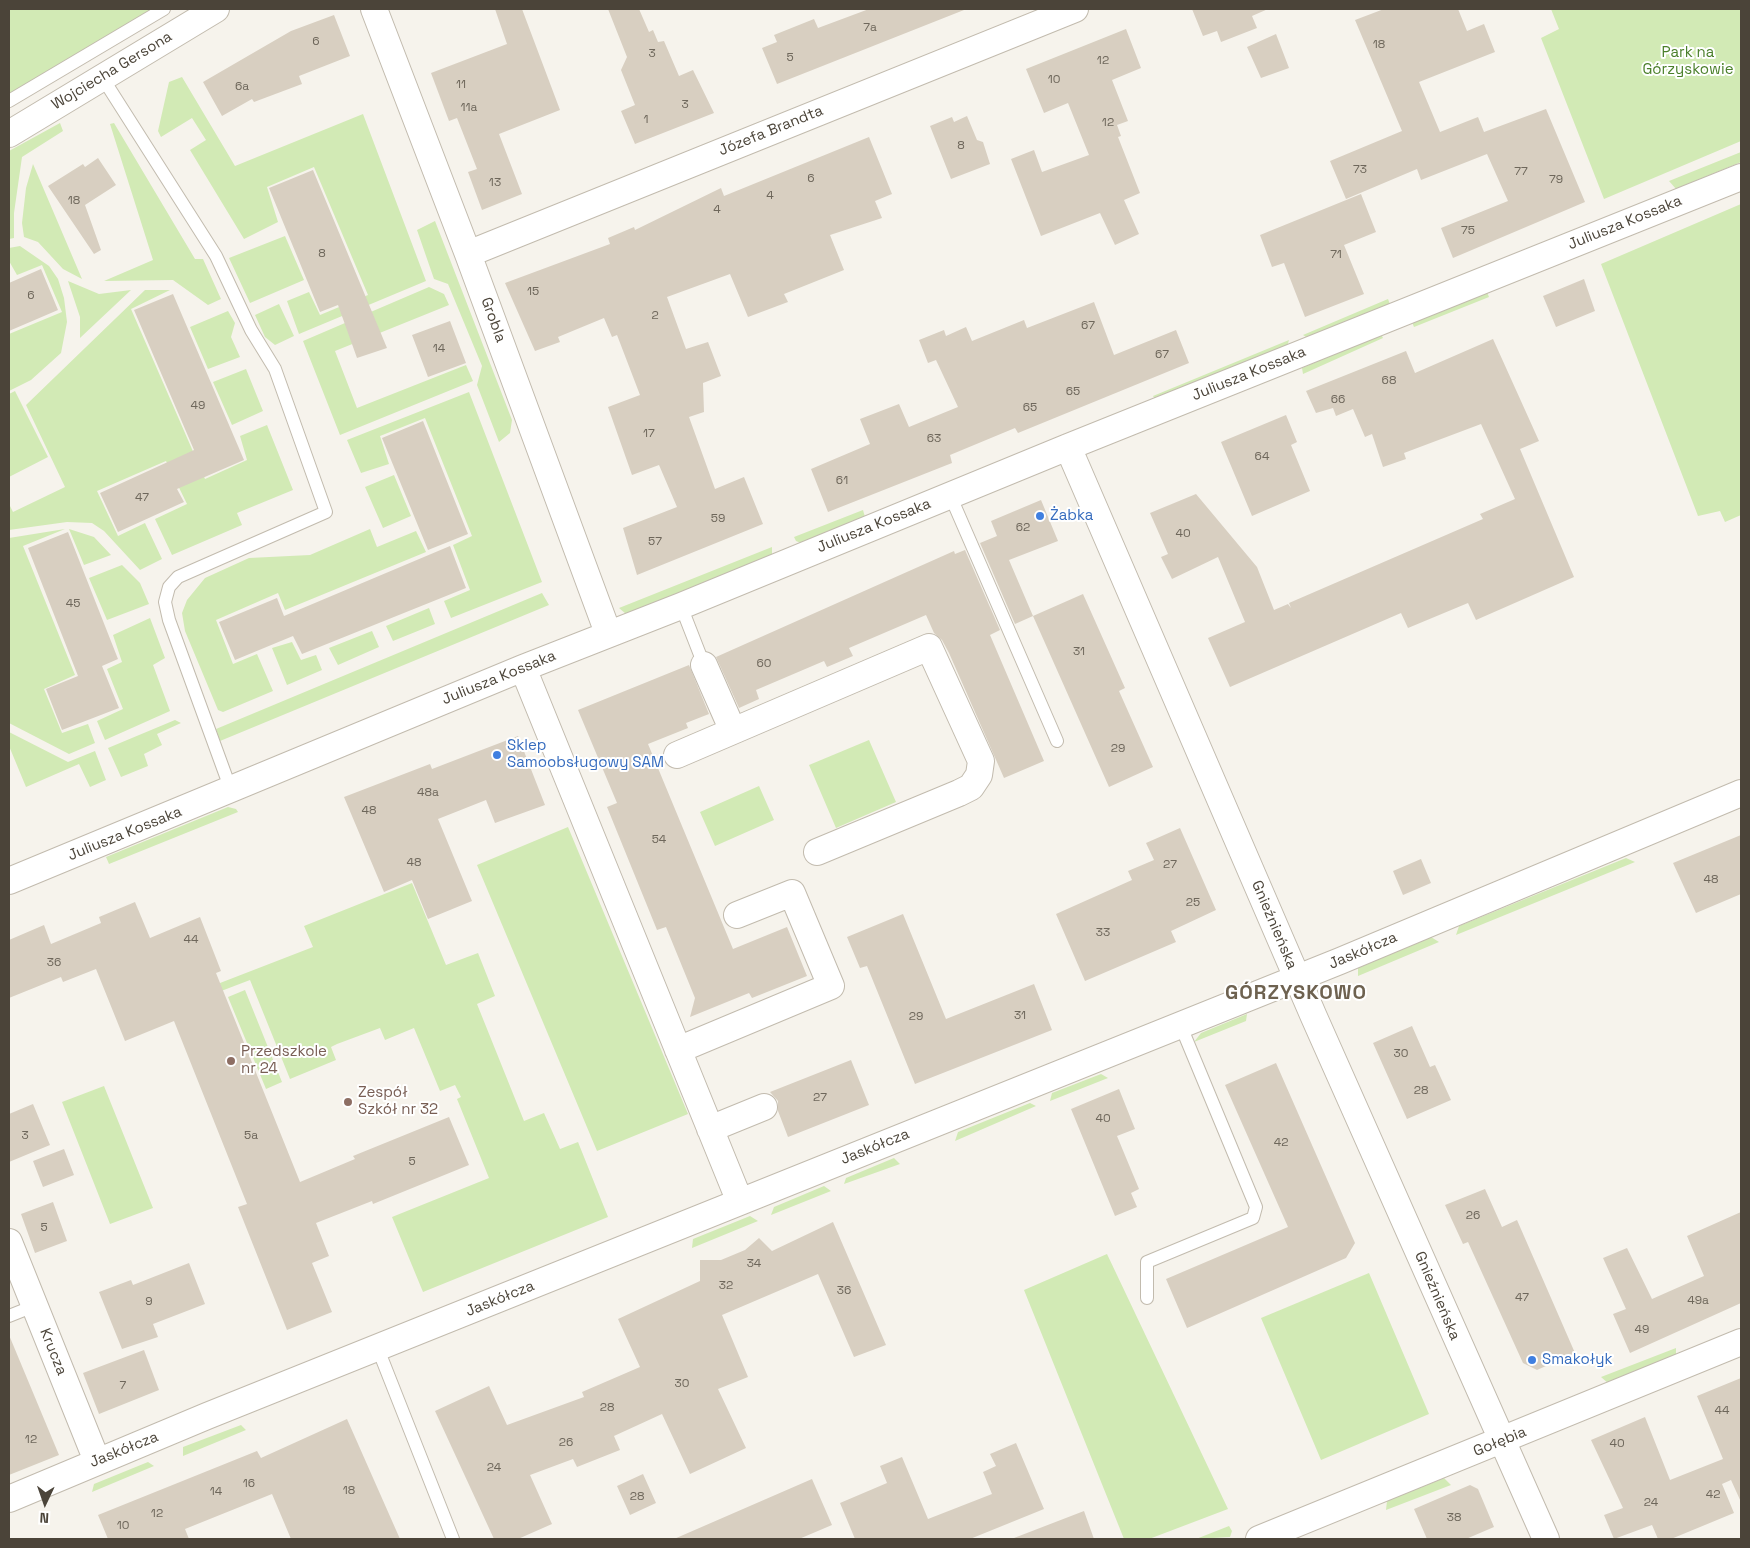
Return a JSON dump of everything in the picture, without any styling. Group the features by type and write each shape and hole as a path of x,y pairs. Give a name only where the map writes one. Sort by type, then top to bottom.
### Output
{"street":[{"name":"Wojciecha Gersona","path":"9,134 216,9"},
{"name":"Grobla","path":"374,9 468,254 608,633"},
{"name":"Józefa Brandta","path":"468,254 1075,9"},
{"name":"Juliusza Kossaka","path":"9,881 608,633 681,606 1068,447 1741,176"},
{"name":"Gnieźnieńska","path":"1068,447 1297,978 1546,1539"},
{"path":"677,755 929,647 981,762 980,775 971,786 959,793 817,852"},
{"path":"704,665 733,731"},
{"path":"523,668 740,1202"},
{"name":"Jaskółcza","path":"9,1499 97,1461 1297,978 1741,793"},
{"path":"678,1050 831,986 792,893 737,916"},
{"path":"710,1129 764,1107"},
{"name":"Krucza","path":"9,1242 97,1461"},
{"name":"Gołębia","path":"1259,1539 1741,1342"}],"lane":[{"path":"9,101 164,9"},
{"path":"102,77 216,256 251,330 275,369 326,512 178,577 169,587 165,602 169,620 231,790"},
{"path":"950,495 1058,742"},
{"path":"681,606 704,665"},
{"path":"1147,1298 1147,1262 1253,1218 1256,1207 1180,1024"},
{"path":"9,1316 34,1306"},
{"path":"378,1349 452,1539"}],"green space":[{"path":"9,9 170,9 9,105"},
{"name":"Park na Górzyskowie","path":"1551,9 1741,9 1741,141 1604,199 1541,38 1559,29"},
{"path":"182,77 235,166 363,114 426,281 299,334 287,301 309,292 320,315 368,295 314,167 267,187 278,222 244,239 190,150 206,140 192,118 161,137 158,131 169,82"},
{"path":"60,123 63,131 22,157 14,213 14,238 9,239 9,151"},
{"path":"114,123 195,259 203,259 221,299 208,305 173,280 104,281 153,260 110,124"},
{"path":"1741,152 1741,162 1676,189 1669,181"},
{"path":"33,164 82,279 63,269 38,242 24,237 22,223 26,188"},
{"path":"1741,204 1741,515 1725,522 1720,511 1698,516 1601,264"},
{"path":"435,221 512,420 510,433 499,442 477,385 482,366 448,284 434,279 417,230"},
{"path":"285,236 304,280 250,303 229,258"},
{"path":"20,246 49,266 58,279 64,298 67,322 61,353 31,380 9,391 9,334 62,312 42,265 17,275 9,261 9,248"},
{"path":"68,281 99,294 131,290 80,338 80,317"},
{"path":"429,287 444,294 449,305 335,351 357,408 466,365 473,381 340,435 303,341"},
{"path":"145,290 170,290 131,309 205,479 247,460 240,436 267,425 293,490 237,513 242,525 172,555 155,519 187,504 166,461 97,491 118,536 145,523 162,559 140,570 104,531 92,523 67,522 9,530 9,504 13,512 65,487 26,405"},
{"path":"1487,292 1489,297 1414,327 1412,322"},
{"path":"1388,299 1391,307 1311,340 1303,335"},
{"path":"279,304 294,336 275,345 265,337 255,315"},
{"path":"228,311 235,323 231,337 240,357 208,369 190,327"},
{"path":"1381,334 1383,338 1303,374 1302,368"},
{"path":"1289,340 1286,350 1157,403 1153,396"},
{"path":"246,369 263,411 232,425 213,382"},
{"path":"15,391 48,457 9,477 9,394"},
{"path":"469,392 542,582 451,618 444,601 470,590 453,545 472,536 425,418 380,436 389,464 361,473 347,440"},
{"path":"394,475 411,516 383,528 365,487"},
{"path":"863,510 865,517 803,544 796,541 794,537"},
{"path":"65,529 23,546 75,675 44,689 62,733 88,724 95,743 69,754 9,723 9,538"},
{"path":"69,529 94,537 111,555 84,565"},
{"path":"370,529 377,547 416,531 426,552 285,610 278,593 216,620 233,664 257,654 273,691 223,712 218,710 185,631 182,613 187,600 205,578 249,558 310,555"},
{"path":"772,547 772,557 626,614 619,608"},
{"path":"122,565 140,583 149,604 107,620 89,578"},
{"path":"542,593 549,605 220,741 216,729"},
{"path":"429,608 435,624 393,641 386,626"},
{"path":"150,618 165,658 153,665 170,711 105,740 97,721 123,709 107,669 122,662 113,635"},
{"path":"372,631 379,647 338,665 329,648"},
{"path":"292,642 301,660 316,655 322,670 287,685 272,648"},
{"path":"175,720 181,723 157,734 162,745 144,754 148,766 121,777 108,748"},
{"path":"9,732 68,762 95,751 106,780 90,787 79,764 26,787 9,746"},
{"path":"869,740 896,802 836,828 809,765"},
{"path":"759,786 774,820 715,846 700,812"},
{"path":"228,807 236,809 238,812 109,864 106,857"},
{"path":"568,827 688,1114 597,1151 477,865"},
{"path":"1626,858 1635,862 1456,935 1459,926"},
{"path":"412,883 446,965 478,953 495,996 477,1004 524,1121 544,1113 560,1149 578,1142 608,1217 423,1292 392,1217 489,1178 457,1099 461,1097 455,1085 440,1091 414,1028 385,1040 380,1028 337,1044 331,1047 336,1060 290,1079 250,980 161,1014 158,1007 313,947 304,926"},
{"path":"1431,937 1439,942 1358,976 1358,968"},
{"path":"245,990 282,1082 266,1089 228,997"},
{"path":"1247,1014 1246,1021 1194,1042 1201,1033"},
{"path":"1101,1074 1108,1078 1050,1101 1052,1093"},
{"path":"104,1086 153,1208 110,1224 62,1102"},
{"path":"1030,1103 1036,1106 955,1141 958,1132"},
{"path":"894,1158 900,1164 844,1184 846,1178"},
{"path":"824,1186 831,1191 771,1215 774,1207"},
{"path":"750,1216 758,1221 692,1248 693,1239"},
{"path":"1107,1254 1228,1509 1149,1539 1124,1539 1024,1290"},
{"path":"1369,1273 1429,1414 1321,1460 1261,1318"},
{"path":"1676,1348 1676,1358 1609,1384 1601,1377"},
{"path":"241,1425 246,1430 183,1456 183,1447"},
{"path":"148,1462 154,1466 92,1492 94,1484"},
{"path":"1444,1478 1451,1485 1386,1510 1387,1501"},
{"path":"1229,1526 1232,1531 1230,1537 1196,1539"}],"building":[{"path":"495,9 522,9 560,110 499,134 522,194 482,210 468,172 477,169 457,118 449,121 431,73 507,44"},
{"path":"608,9 639,9 649,32 653,30 658,42 664,41 679,76 693,70 714,113 635,144 621,111 635,105 621,70 627,57"},
{"path":"869,9 964,10 777,84 762,48 777,42 774,35 814,19 818,28"},
{"path":"1192,9 1268,9 1252,16 1257,28 1221,42 1217,31 1203,36"},
{"path":"1384,9 1458,9 1467,31 1484,24 1495,52 1419,82 1440,132 1478,117 1484,132 1546,109 1585,202 1453,258 1441,228 1508,201 1487,154 1421,180 1417,169 1346,199 1330,161 1402,131 1355,20"},
{"path":"334,15 350,56 299,76 302,84 254,102 252,99 222,116 203,82 291,31"},
{"path":"1126,29 1141,68 1112,80 1128,121 1117,125 1121,136 1118,137 1140,193 1124,200 1139,234 1115,245 1100,213 1041,236 1011,159 1034,150 1042,172 1089,155 1068,103 1044,113 1026,69"},
{"path":"1276,34 1289,68 1261,78 1247,47"},
{"path":"967,116 977,140 983,142 990,164 951,179 930,126 952,117 954,122"},
{"path":"869,137 892,194 875,201 882,218 830,235 844,270 784,294 788,302 748,317 730,274 667,297 686,349 708,342 721,376 703,383 704,412 689,417 715,489 744,477 763,524 637,575 623,528 677,507 659,465 632,475 608,407 640,395 617,335 612,337 604,318 558,337 560,342 535,351 505,283 610,244 608,238 634,227 635,230 721,188 724,196"},
{"path":"98,158 116,185 85,205 101,250 94,254 48,186 83,164 85,167"},
{"path":"313,170 387,348 357,358 338,305 320,312 269,188"},
{"path":"1361,194 1376,232 1344,245 1364,294 1305,317 1284,263 1272,267 1260,235"},
{"path":"41,269 58,310 9,331 9,283"},
{"path":"1584,279 1595,311 1556,327 1543,296"},
{"path":"173,294 244,460 177,489 184,502 118,532 100,493 194,450 134,310"},
{"path":"1094,302 1114,355 1176,330 1189,363 1018,433 1015,428 950,455 952,463 828,512 811,469 870,444 860,419 899,404 909,427 958,407 936,360 928,363 919,340 944,330 946,336 966,327 972,341 1024,320 1027,328"},
{"path":"450,321 466,363 428,377 412,335"},
{"path":"1493,339 1539,441 1520,449 1574,577 1476,620 1468,603 1408,628 1401,613 1230,687 1208,638 1245,622 1218,557 1172,579 1161,557 1168,554 1150,513 1196,494 1257,567 1274,610 1288,604 1291,608 1289,603 1483,519 1480,514 1515,499 1481,424 1404,453 1406,459 1383,467 1372,434 1365,437 1353,409 1336,416 1333,408 1316,413 1306,391 1406,351 1415,373"},
{"path":"1286,415 1297,442 1291,445 1310,491 1252,516 1221,442"},
{"path":"423,421 468,534 428,550 382,438"},
{"path":"1041,500 1058,541 1009,560 1033,616 1015,624 980,543 997,536 991,521"},
{"path":"68,532 118,659 102,666 119,708 62,730 46,689 78,676 28,548"},
{"path":"450,546 466,588 302,654 293,636 235,660 219,622 277,598 284,616"},
{"path":"965,550 1000,630 990,635 1044,761 1004,778 949,653 942,640 934,633 926,615 849,648 853,656 827,667 824,661 756,690 759,699 739,708 716,657 954,551 955,554"},
{"path":"1083,594 1125,688 1119,691 1153,767 1109,787 1033,616"},
{"path":"689,665 709,714 686,723 688,728 648,744 733,949 787,927 807,976 752,998 749,993 690,1017 695,998 666,927 657,930 607,807 617,803 578,710"},
{"path":"518,736 545,805 495,823 486,800 438,819 472,901 428,919 412,880 384,892 344,797 430,764 432,769"},
{"path":"1180,828 1216,910 1171,931 1176,942 1085,981 1056,914 1132,880 1128,871 1154,860 1146,843"},
{"path":"1741,835 1741,894 1696,913 1673,863"},
{"path":"1421,859 1431,883 1403,895 1393,871"},
{"path":"135,902 150,938 200,917 221,971 216,973 300,1182 355,1159 353,1156 449,1117 469,1165 373,1204 372,1201 316,1223 329,1256 312,1263 332,1312 287,1330 238,1207 247,1204 174,1021 125,1041 96,969 63,982 61,977 9,998 9,940 44,925 51,944 101,923 99,917"},
{"path":"903,914 946,1019 1034,984 1052,1030 915,1084 867,966 860,968 847,937"},
{"path":"1412,1026 1430,1067 1435,1065 1451,1100 1407,1119 1373,1043"},
{"path":"851,1060 869,1105 788,1137 778,1111 778,1101 770,1092"},
{"path":"1276,1063 1355,1243 1346,1258 1187,1328 1166,1279 1288,1227 1225,1085"},
{"path":"1119,1089 1135,1129 1117,1136 1139,1189 1131,1193 1137,1207 1115,1216 1071,1109"},
{"path":"33,1104 50,1145 9,1162 9,1114"},
{"path":"64,1149 74,1175 43,1187 33,1161"},
{"path":"1485,1189 1502,1227 1517,1220 1575,1353 1537,1370 1523,1363 1468,1242 1463,1244 1445,1205"},
{"path":"53,1202 67,1241 35,1253 21,1214"},
{"path":"1741,1212 1741,1303 1630,1353 1613,1314 1626,1309 1603,1258 1627,1248 1652,1299 1704,1276 1687,1236"},
{"path":"833,1222 886,1345 854,1357 818,1274 722,1315 748,1377 718,1389 746,1448 690,1474 662,1414 614,1436 620,1450 577,1467 573,1459 530,1475 552,1524 518,1539 494,1539 435,1411 489,1386 507,1425 584,1397 582,1392 640,1367 618,1319 700,1281 700,1260 721,1260 745,1250 759,1238 772,1251"},
{"path":"189,1263 205,1304 153,1324 158,1337 122,1349 99,1292 131,1280 133,1285"},
{"path":"9,1335 59,1455 9,1475"},
{"path":"144,1350 159,1390 99,1414 83,1373"},
{"path":"1741,1378 1741,1502 1731,1480 1722,1484 1734,1513 1671,1539 1658,1539 1652,1525 1614,1539 1604,1515 1623,1508 1591,1440 1645,1417 1670,1480 1723,1459 1697,1396"},
{"path":"347,1419 400,1539 291,1539 272,1494 185,1529 189,1539 108,1539 98,1515 257,1451 261,1458"},
{"path":"1016,1443 1044,1509 970,1539 855,1539 840,1503 887,1483 880,1466 902,1457 928,1519 992,1494 983,1472 996,1466 990,1454"},
{"path":"643,1474 656,1503 630,1515 617,1486"},
{"path":"812,1479 832,1525 799,1539 674,1539"},
{"path":"1470,1485 1478,1489 1494,1527 1466,1539 1427,1539 1414,1509"},
{"path":"1084,1511 1094,1539 1014,1538"}],"place":[{"name":"Żabka","path":"1040,516"},
{"name":"Sklep Samoobsługowy SAM","path":"497,755"},
{"name":"Przedszkole nr 24","path":"231,1061"},
{"name":"Zespół Szkół nr 32","path":"348,1102"},
{"name":"Smakołyk","path":"1532,1360"}],"district":[{"name":"GÓRZYSKOWO","path":"1296,994"}]}
